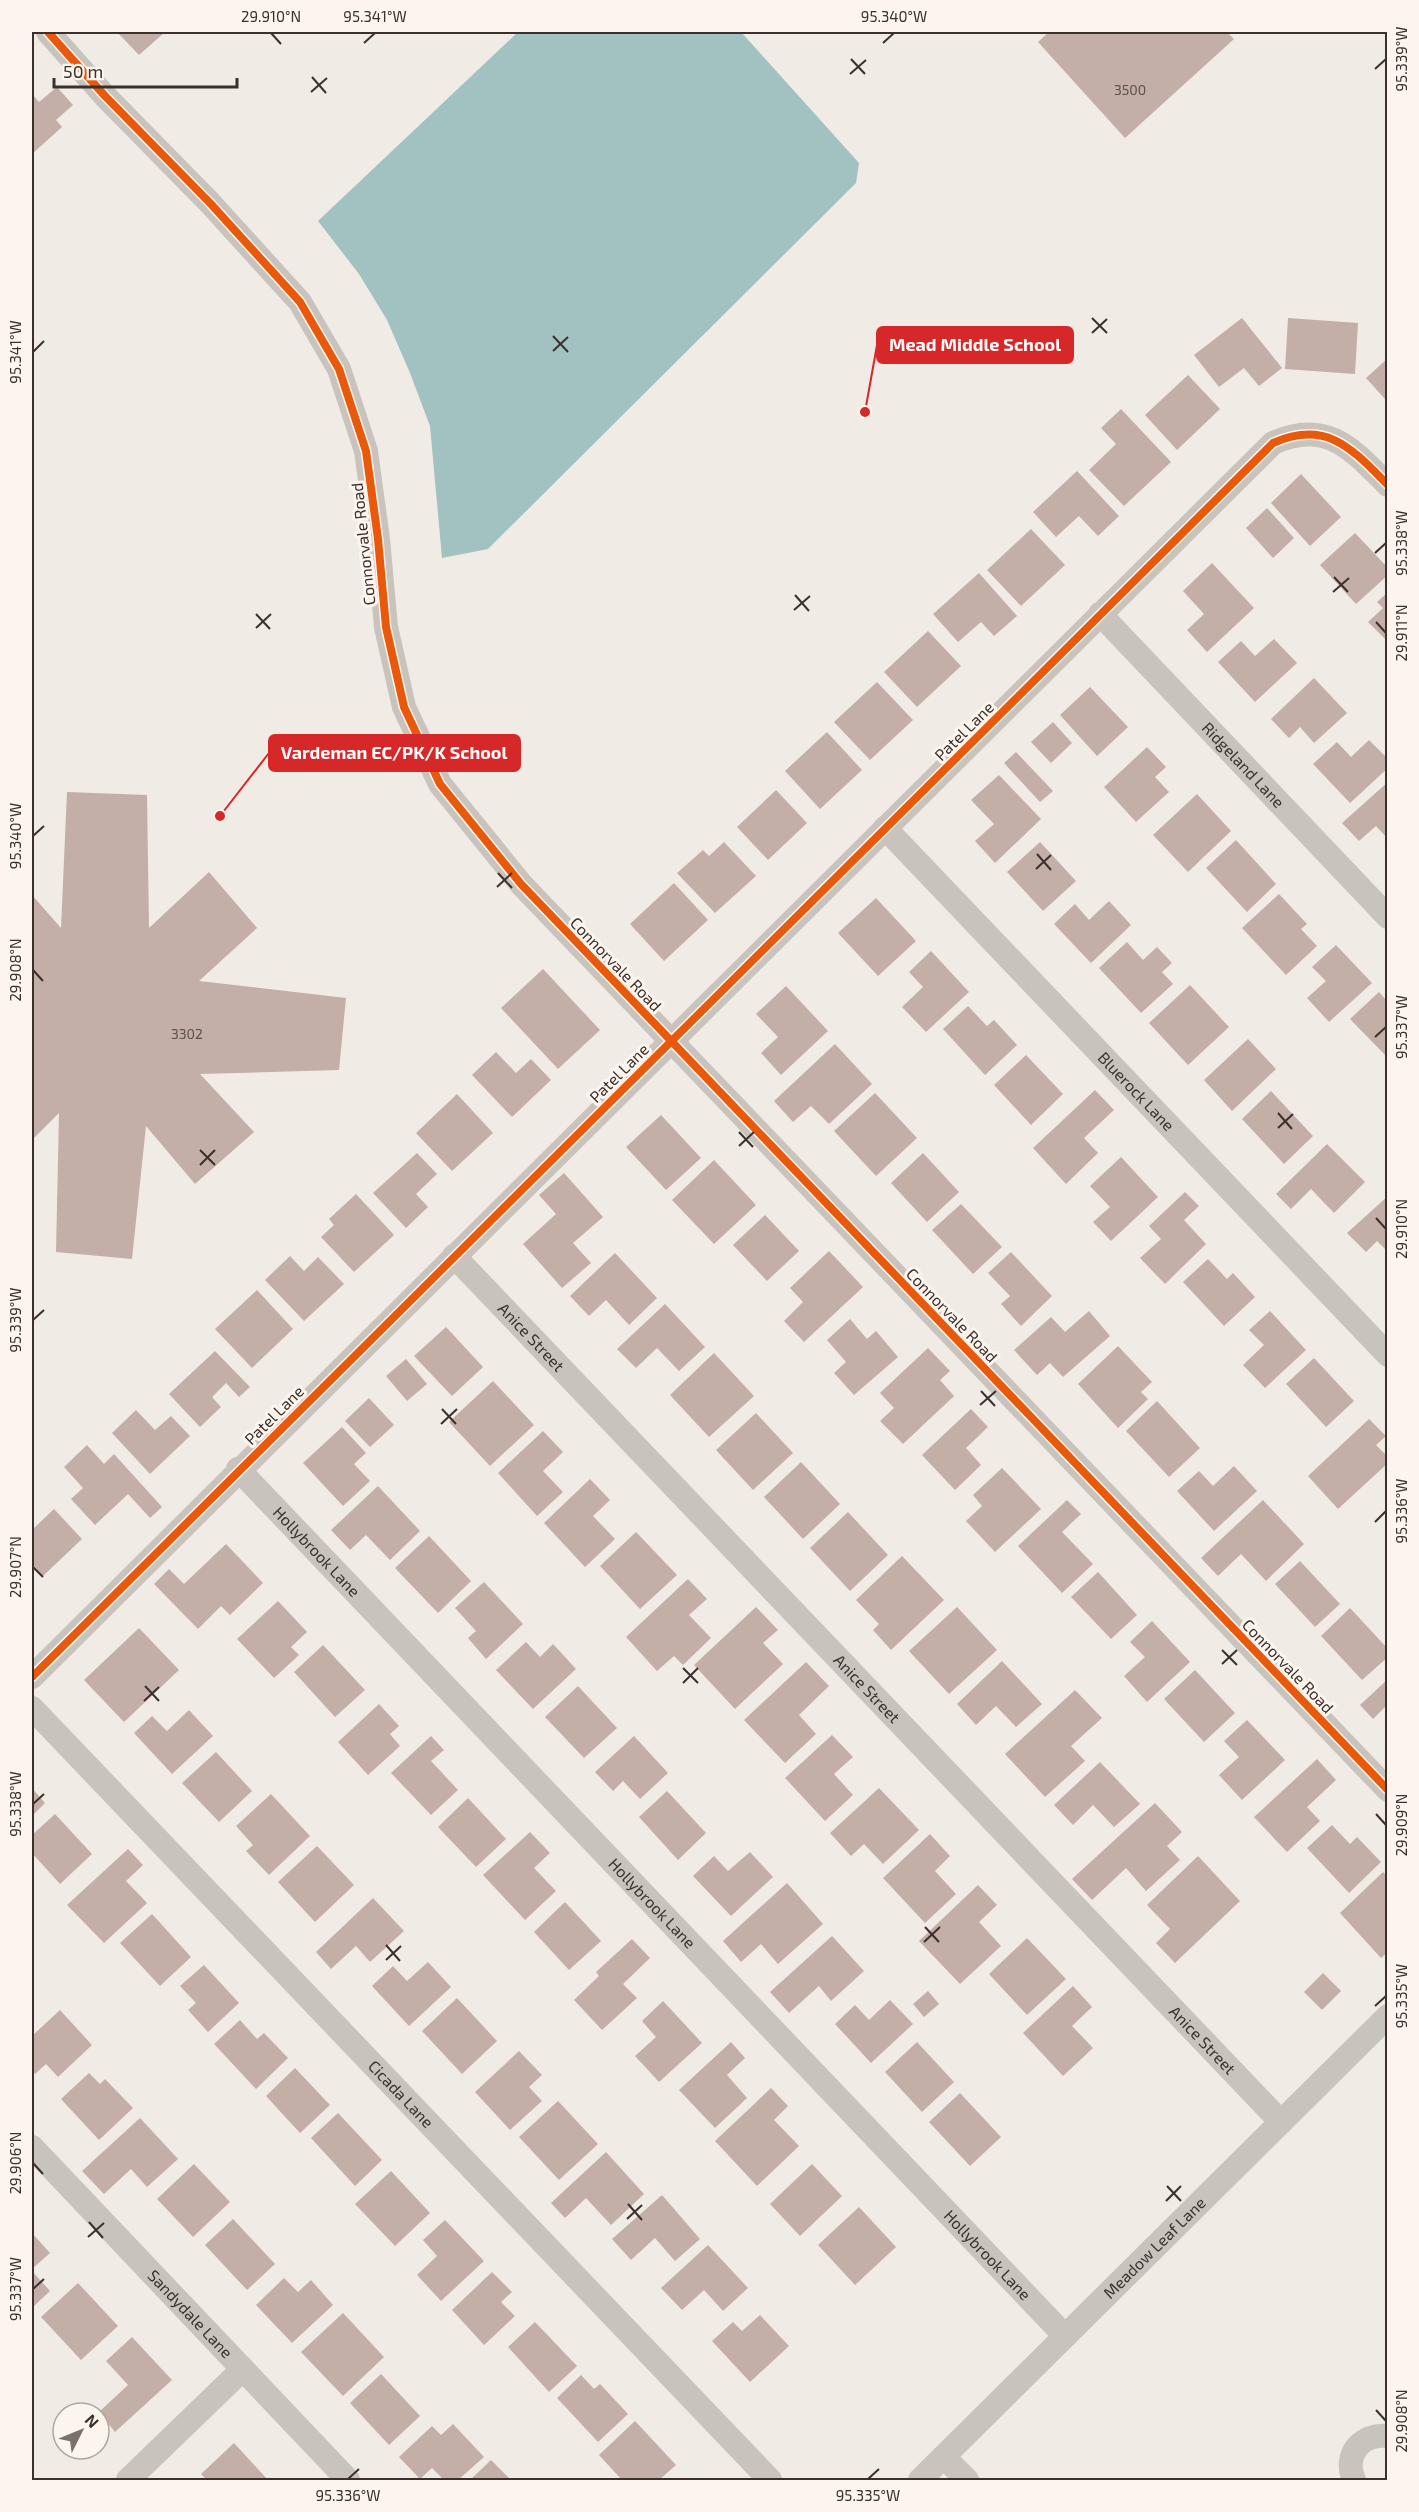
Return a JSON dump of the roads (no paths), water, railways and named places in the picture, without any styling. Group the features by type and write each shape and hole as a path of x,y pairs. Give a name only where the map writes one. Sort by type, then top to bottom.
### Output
{"street":[{"name":"Connorvale Road","path":"48,32 105,96 210,203 300,302 339,369 366,451 378,539 386,627 404,707 440,784 521,884 1388,1790"},
{"name":"Patel Lane","path":"32,1677 238,1469 1273,443 1291,435 1313,434 1337,440 1354,452 1388,485"},
{"name":"Ridgeland Lane","path":"1100,614 1388,917"},
{"name":"Bluerock Lane","path":"885,828 1388,1355"},
{"name":"Anice Street","path":"454,1256 1281,2122"},
{"name":"Hollybrook Lane","path":"238,1469 1065,2336"},
{"name":"Cicada Lane","path":"32,1708 770,2481"},
{"name":"Meadow Leaf Lane","path":"920,2481 1388,2016"},
{"name":"Sandydale Lane","path":"32,2147 348,2481"},
{"path":"128,2481 243,2369"},
{"path":"1354,2481 1350,2461 1358,2444 1377,2435 1388,2436"},
{"path":"944,2457 967,2481"}],"water":[{"path":"518,32 741,32 859,163 856,183 488,549 442,558 430,426 387,320 359,274 318,221"}],"place":[{"name":"Mead Middle School","path":"865,412"},
{"name":"Vardeman EC/PK/K School","path":"220,816"}]}
